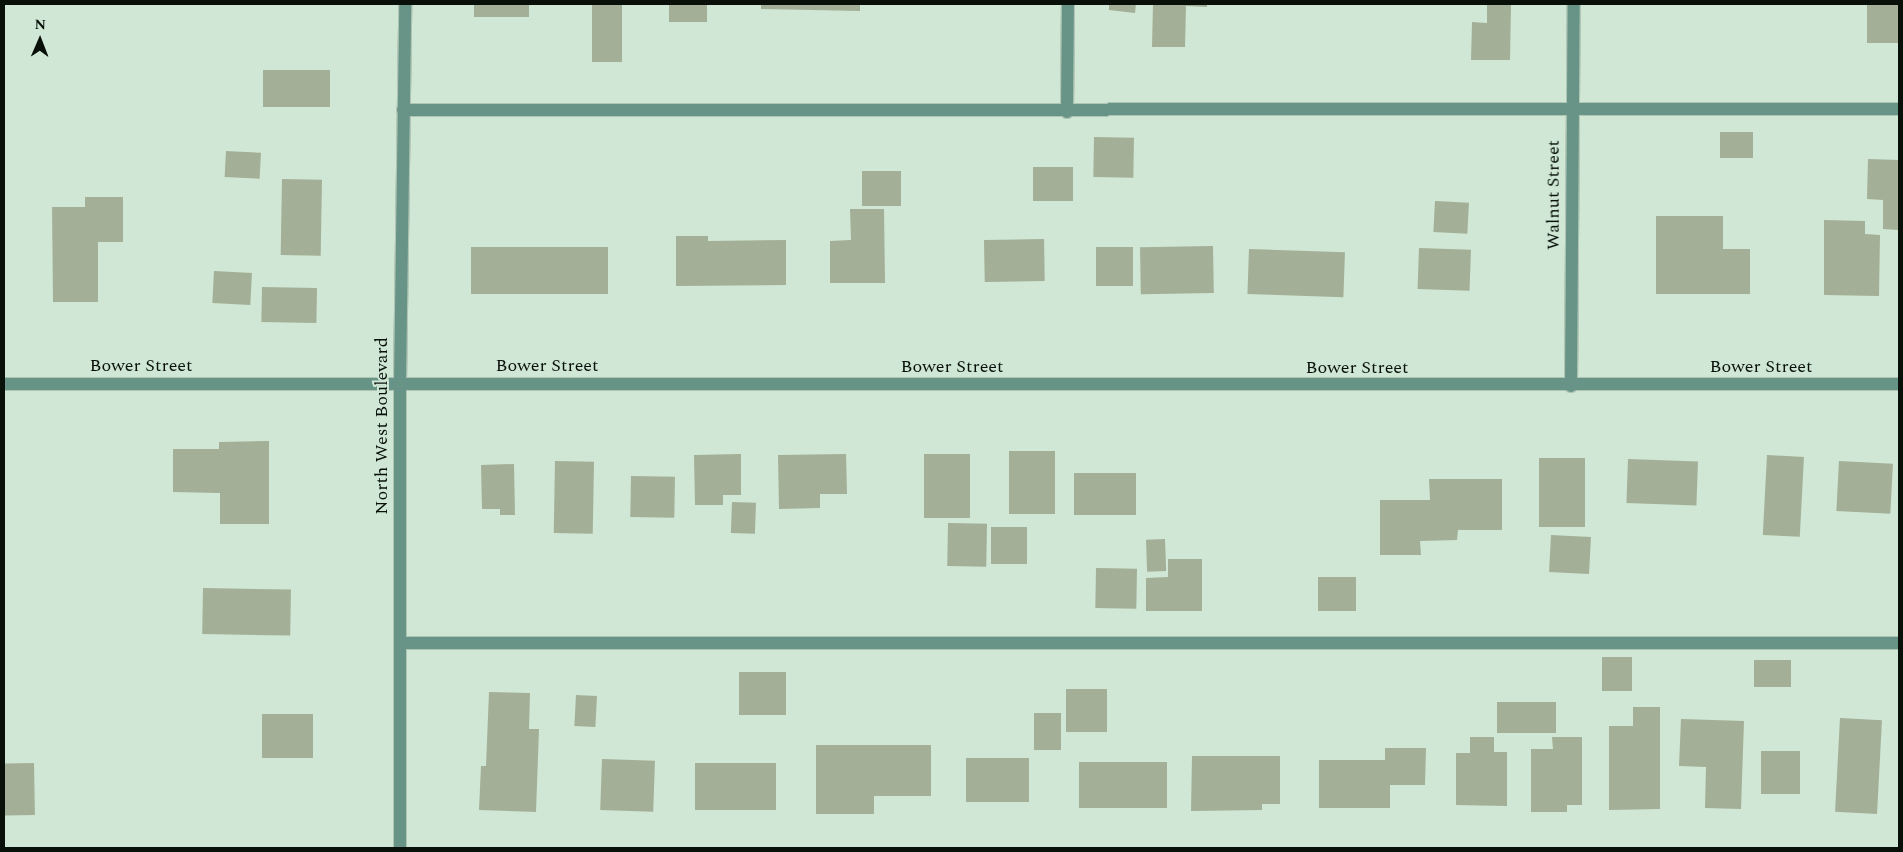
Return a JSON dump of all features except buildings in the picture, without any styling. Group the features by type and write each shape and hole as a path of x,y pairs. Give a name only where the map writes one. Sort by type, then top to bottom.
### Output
{"street":[{"name":"North West Boulevard","path":"400,848 400,383 405,4"},
{"path":"1066,112 1068,4"},
{"name":"Walnut Street","path":"1571,386 1574,4"},
{"path":"403,110 1066,112 1572,108 1899,109"},
{"name":"Bower Street","path":"4,384 400,383 1571,386 1899,384"},
{"path":"400,643 1899,643"}]}
